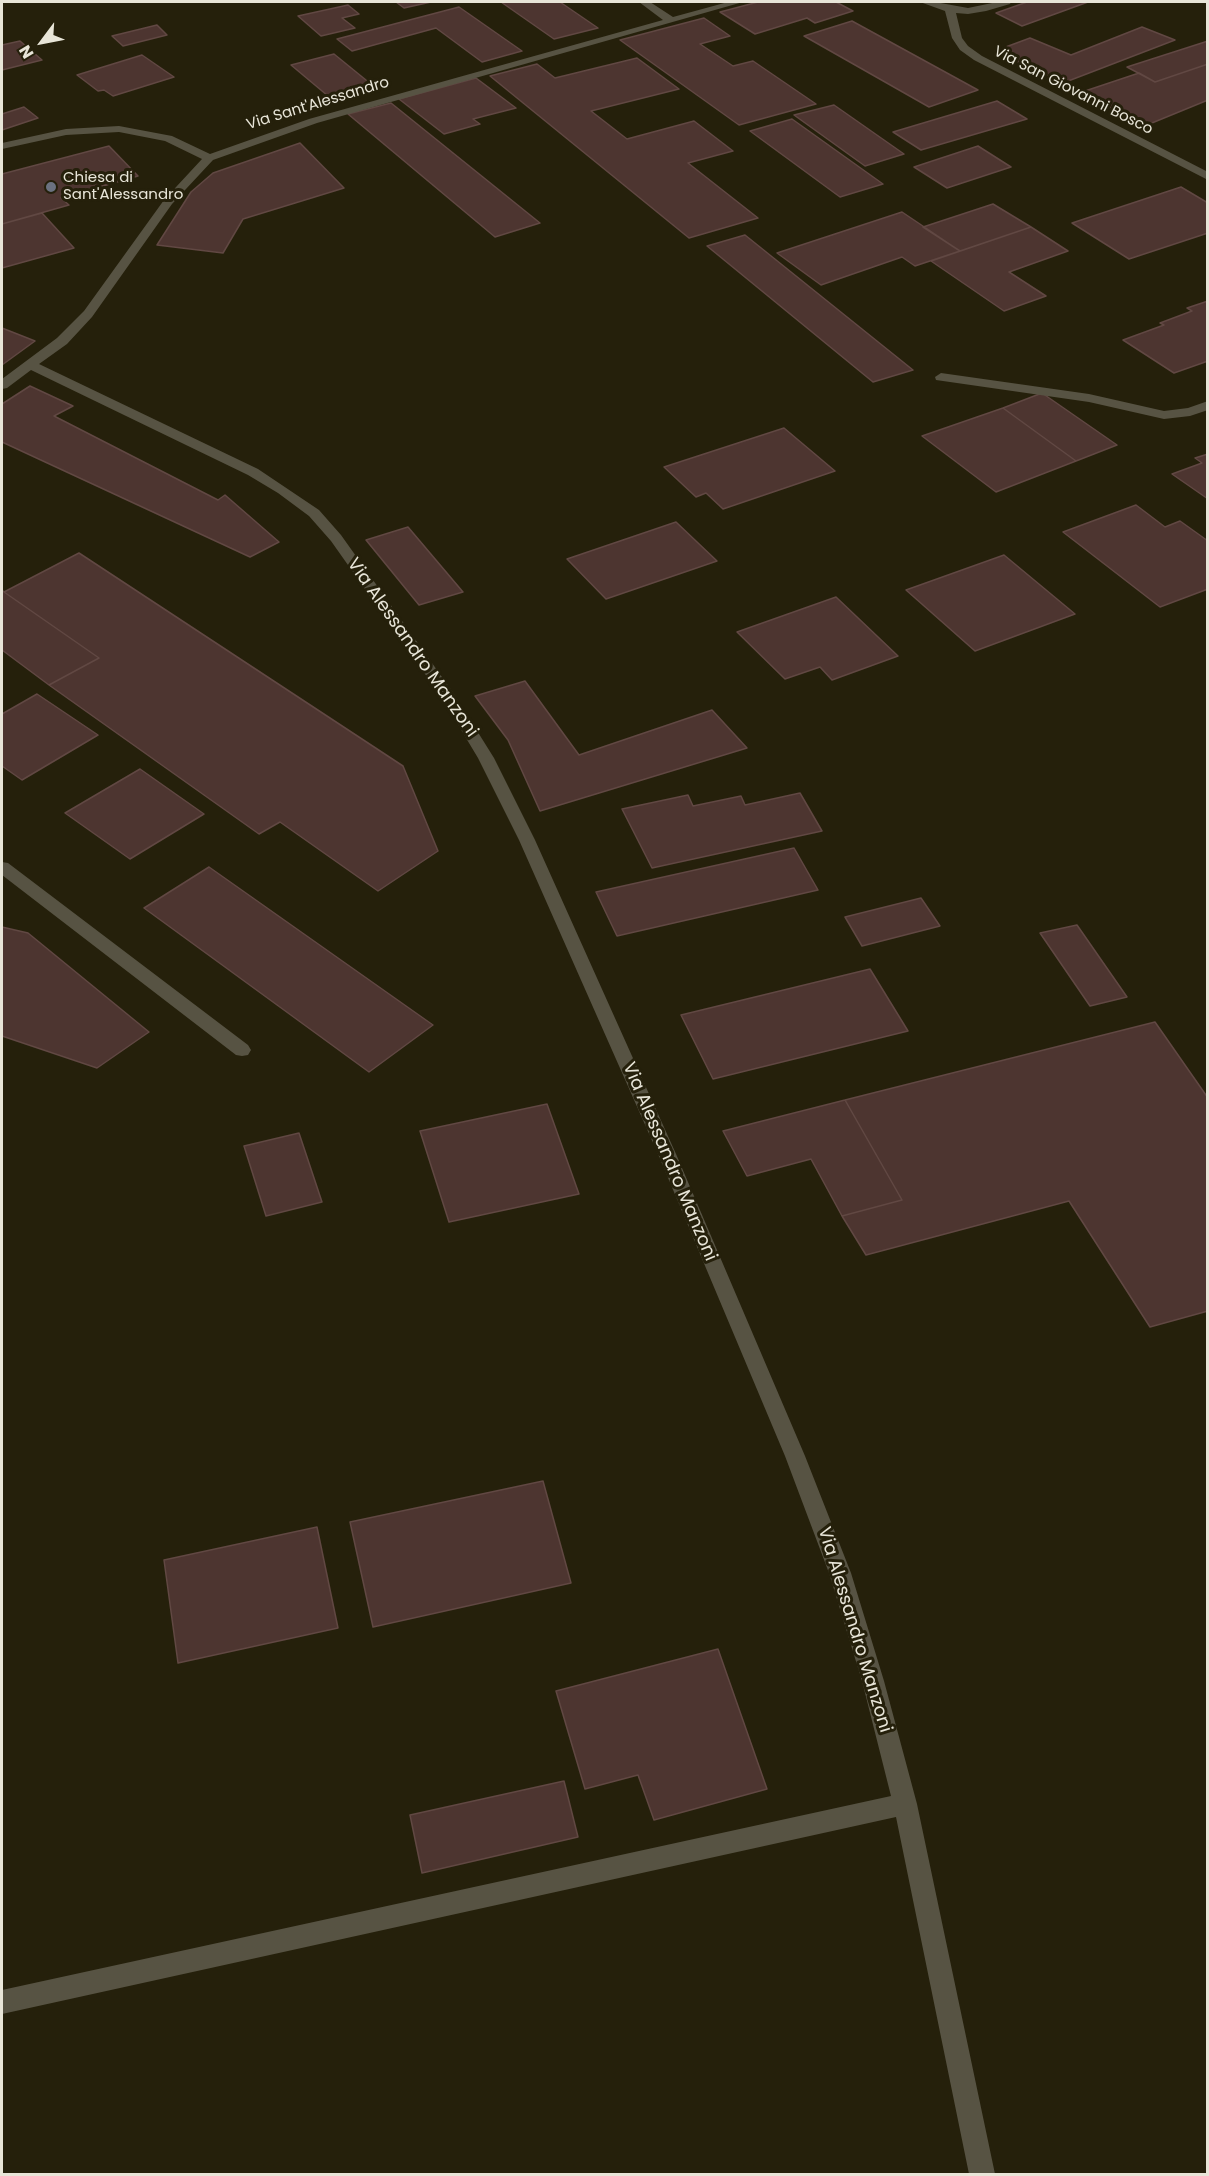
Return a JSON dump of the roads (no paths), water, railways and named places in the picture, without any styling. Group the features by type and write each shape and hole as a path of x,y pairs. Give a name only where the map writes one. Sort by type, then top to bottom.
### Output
{"street":[{"path":"644,2 671,20"},
{"name":"Via Sant'Alessandro","path":"2,385 62,341 88,314 177,190 209,158 304,124 738,2"},
{"path":"925,2 950,9 976,10 1006,2"},
{"name":"Via San Giovanni Bosco","path":"950,9 953,30 960,43 987,64 1208,177"},
{"path":"2,146 66,132 119,129 168,138 209,158"},
{"name":"Via Alessandro Manzoni","path":"31,365 237,464 299,500 336,538 461,715 486,758 526,840 667,1154 795,1456 840,1573 905,1804 982,2175"},
{"path":"941,377 1089,398 1153,414 1174,415 1208,405"},
{"path":"2,867 242,1050"},
{"path":"2,2002 905,1804"}],"place":[{"name":"Chiesa di Sant'Alessandro","path":"51,187"}]}
